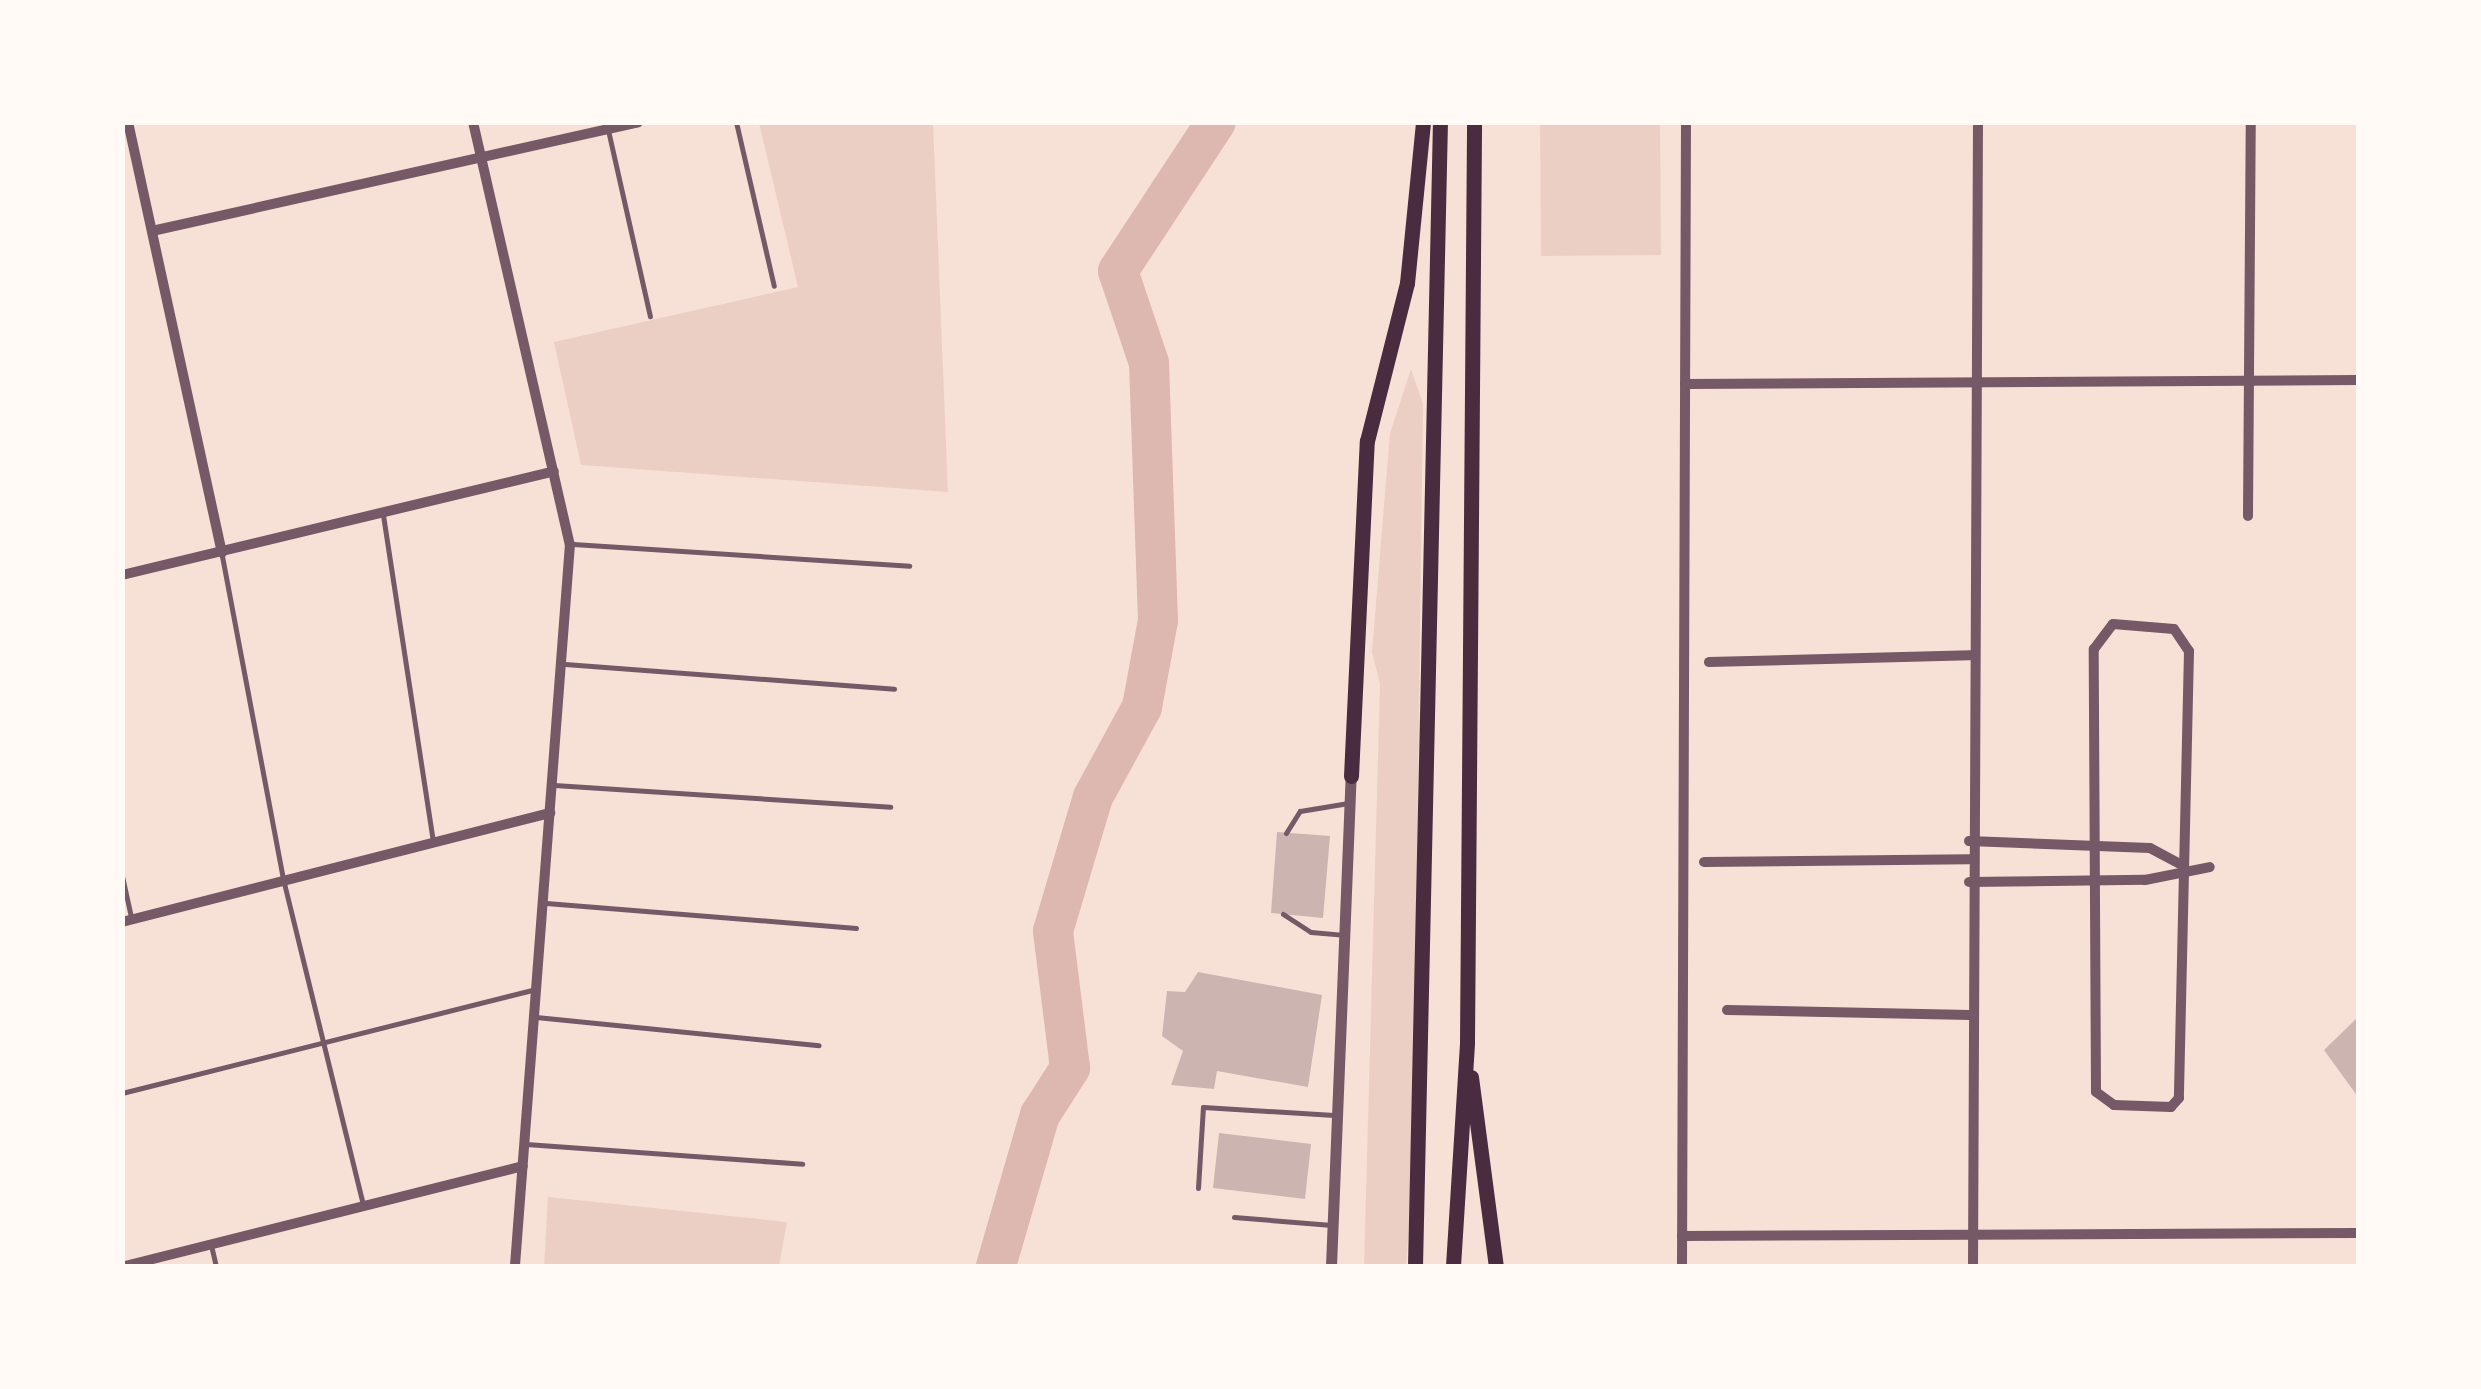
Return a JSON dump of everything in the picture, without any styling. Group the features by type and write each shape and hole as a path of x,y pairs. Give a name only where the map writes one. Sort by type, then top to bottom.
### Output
{"highway":[{"path":"1352,776 1368,441 1407,283 1423,122"},
{"path":"1415,1266 1427,1058 1440,122"},
{"path":"1453,1266 1467,1042 1474,122"},
{"path":"1467,1042 1496,1266"}],"street":[{"path":"128,122 222,553"},
{"path":"473,122 570,544 540,988 516,1266"},
{"path":"152,231 638,122"},
{"path":"1682,1266 1686,122"},
{"path":"1973,1266 1969,841 1978,122"},
{"path":"2248,516 2251,122"},
{"path":"1685,384 2358,380"},
{"path":"122,575 554,472"},
{"path":"2113,624 2174,629 2189,651 2179,1098 2171,1106 2114,1106 2096,1092 2095,843 2094,649 2113,624"},
{"path":"1709,662 1970,656"},
{"path":"1331,1266 1342,1116 1352,776"},
{"path":"127,921 550,813"},
{"path":"1969,841 2150,848 2184,866 2210,868"},
{"path":"1704,862 1969,859"},
{"path":"1970,882 2145,880 2184,866"},
{"path":"1727,1010 1970,1016"},
{"path":"126,1266 523,1166"},
{"path":"1682,1236 1973,1241 2358,1233"}],"lane":[{"path":"736,122 774,286"},
{"path":"608,130 650,316"},
{"path":"383,515 433,843"},
{"path":"570,544 909,566"},
{"path":"222,553 284,883 363,1206"},
{"path":"564,664 894,690"},
{"path":"553,785 890,807"},
{"path":"1286,833 1308,807 1350,803"},
{"path":"122,876 127,921"},
{"path":"546,903 856,928"},
{"path":"1283,914 1310,932 1347,935"},
{"path":"122,1093 540,988"},
{"path":"536,1018 819,1045"},
{"path":"1198,1188 1203,1107 1342,1116"},
{"path":"526,1144 802,1164"},
{"path":"1234,1217 1335,1225"},
{"path":"211,1245 216,1266"}],"shaded area":[{"path":"759,123 933,123 948,492 581,465 554,342 798,287"},
{"path":"1540,123 1660,123 1661,255 1541,256"},
{"path":"1411,369 1423,404 1413,1170 1406,1266 1364,1266 1380,684 1372,652 1390,433"},
{"path":"548,1197 787,1222 779,1266 544,1266"}],"building":[{"path":"1277,832 1330,836 1323,918 1271,913"},
{"path":"1198,972 1322,995 1308,1087 1217,1071 1214,1089 1171,1085 1183,1051 1162,1036 1167,991 1185,992"},
{"path":"2358,1017 2358,1097 2324,1050"},
{"path":"1219,1133 1311,1144 1305,1199 1213,1188"}],"waterway":[{"path":"996,1266 1040,1115 1070,1068 1053,931 1093,797 1142,707 1158,621 1149,363 1118,271 1216,122"}]}
